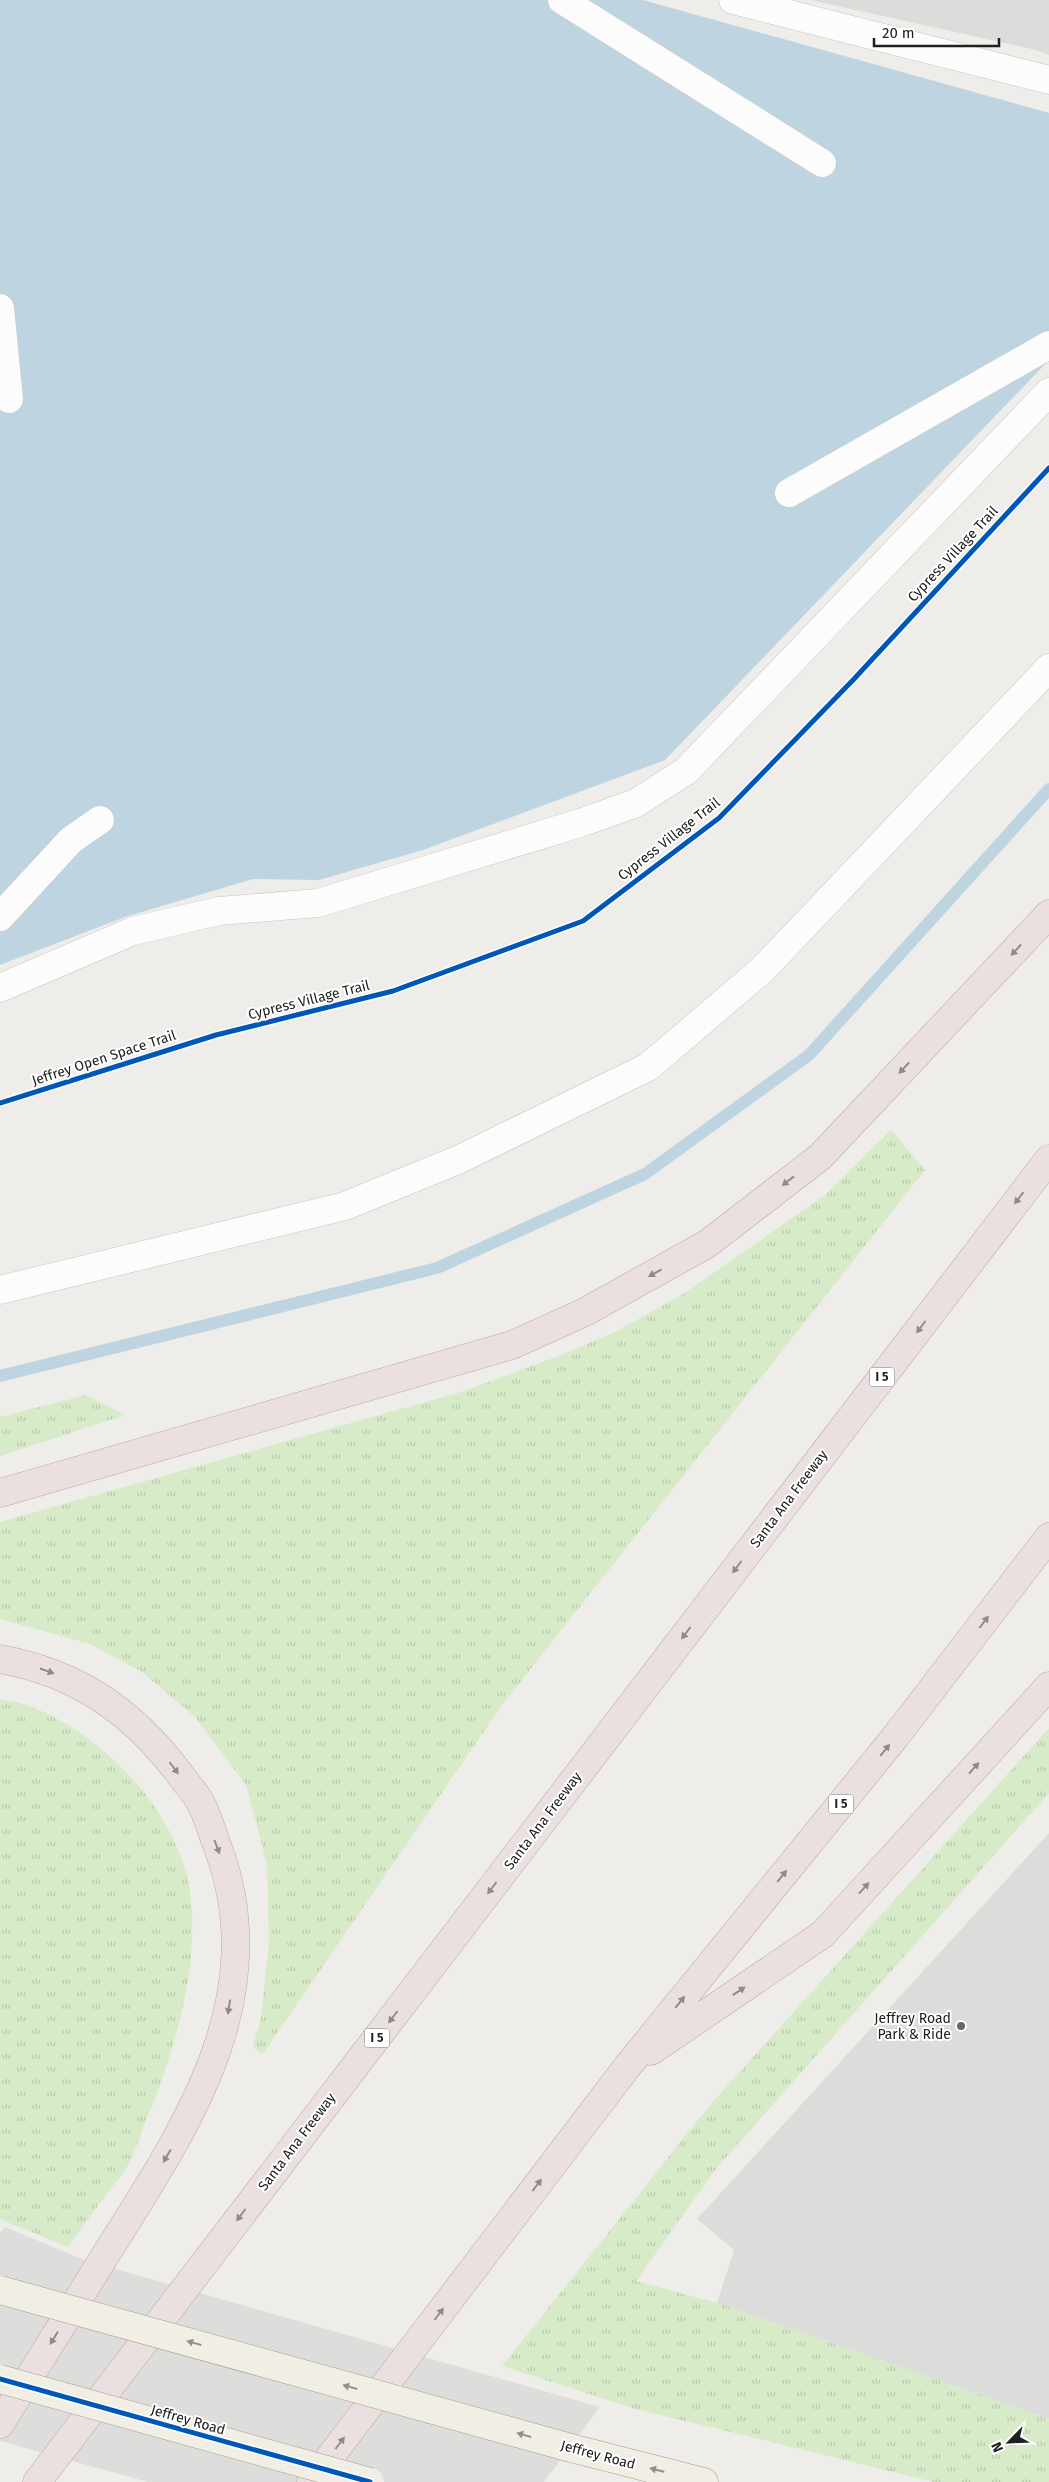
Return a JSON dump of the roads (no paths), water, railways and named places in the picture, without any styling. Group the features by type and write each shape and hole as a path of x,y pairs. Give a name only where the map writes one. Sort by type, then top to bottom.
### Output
{"highway":[{"path":"0,1493 512,1345 584,1312 617,1294 707,1244 820,1157 1049,914"},
{"name":"Santa Ana Freeway","path":"38,2482 1049,1160"},
{"name":"I 5","path":"311,2482 627,2067 896,1736 1049,1537"},
{"path":"0,1659 53,1672 129,1717 157,1745 200,1801 226,1871 236,1926 236,1951 227,2020 215,2054 169,2154 0,2424"},
{"path":"627,2067 823,1934 1049,1686"}],"main road":[{"name":"Jeffrey Road","path":"0,2290 571,2448 704,2482"},
{"name":"Jeffrey Road","path":"0,2379 370,2482"}],"lane":[{"path":"562,0 822,163"},
{"path":"733,0 1049,80"},
{"path":"0,308 10,399"},
{"path":"789,493 1049,345"},
{"path":"0,988 133,931 218,912 318,903 580,823 636,802 686,771 1049,392"},
{"path":"0,1290 345,1206 460,1160 648,1067 762,970 1049,668"},
{"path":"0,917 70,840 100,820"}],"water":[{"path":"0,0 643,0 1049,113 1049,360 665,760 423,850 319,880 253,879 125,917 0,965"}],"waterway":[{"path":"0,1376 437,1268 645,1174 809,1055 1049,789"}],"place":[{"name":"Jeffrey Road Park & Ride","path":"961,2026"}]}
